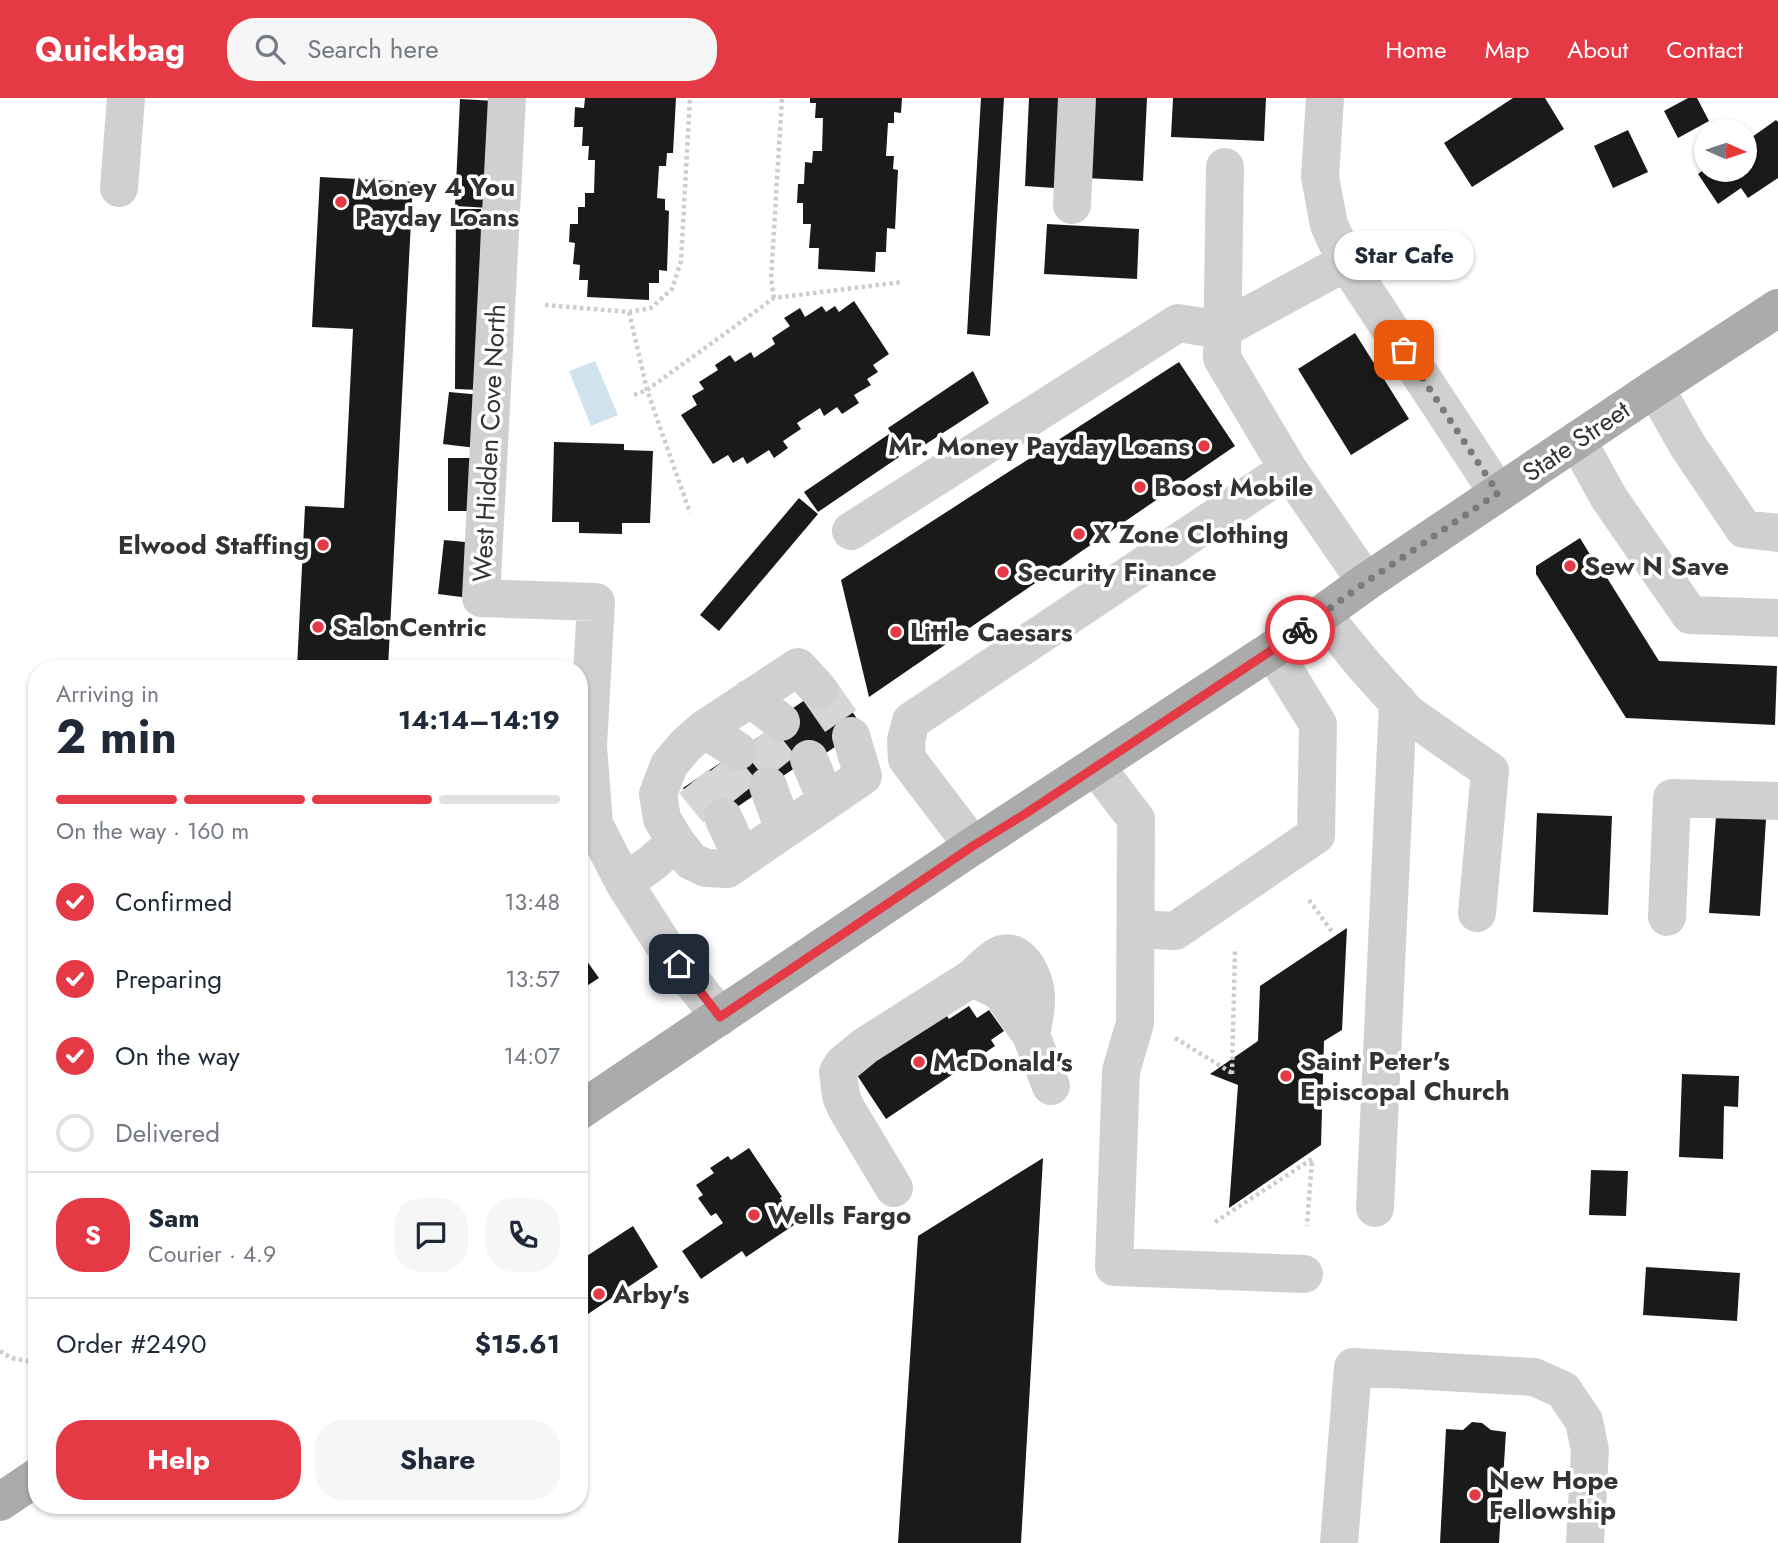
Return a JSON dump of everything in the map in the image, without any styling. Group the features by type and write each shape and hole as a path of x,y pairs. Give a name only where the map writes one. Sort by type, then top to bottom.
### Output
{"main road":[{"name":"State Street","path":"588,1105 973,846 1272,650 1366,582 1778,308"},
{"path":"0,1502 28,1483"}],"street":[{"path":"119,188 126,98"},
{"name":"West Hidden Cove North","path":"507,98 481,598 596,602 588,746"},
{"path":"1072,205 1077,98"},
{"path":"1325,98 1320,177 1329,225 1346,262 1498,493"},
{"path":"1225,167 1222,358 1288,469 1366,582"},
{"path":"851,531 1178,323 1221,330 1346,262"},
{"path":"1655,388 1688,446 1744,529 1778,533"},
{"path":"1577,440 1609,498 1690,615 1778,618"},
{"path":"973,846 907,759 906,740 911,721 1288,469"},
{"path":"1322,614 1407,713 1490,771 1477,913"},
{"path":"1136,929 1175,931 1316,835 1318,724 1272,650"},
{"path":"820,690 798,667 722,741 658,793 662,819 676,842 691,861 706,868 727,869 863,776 851,736"},
{"path":"1375,1208 1398,702"},
{"path":"1096,767 1136,819 1135,1023 1121,1071 1114,1267 1304,1274"},
{"path":"767,787 784,830"},
{"path":"767,787 784,830"},
{"path":"767,787 784,830"},
{"path":"1667,917 1672,798 1778,801"},
{"name":"West Hidden Cove North","path":"588,829 665,947 720,1017"},
{"path":"624,883 676,842"},
{"path":"894,1188 841,1096 838,1072 843,1064 865,1046 972,978 1000,991 1031,1035 1051,1086"},
{"path":"1339,1543 1353,1367 1534,1377 1563,1390 1584,1421 1590,1450 1585,1543"}],"path":[{"path":"545,304 629,312 651,308 672,289 681,261 690,98"},
{"path":"774,298 771,279 782,98"},
{"path":"634,395 648,390 774,298 902,282"},
{"path":"629,312 648,390 690,513"},
{"path":"1309,900 1334,933"},
{"path":"1175,1038 1233,1074 1235,950"},
{"path":"1215,1222 1312,1159 1307,1226"},
{"path":"0,1351 11,1358 28,1361"}],"water":[{"path":"595,361 618,415 591,426 569,371"}],"building":[{"path":"585,98 676,98 673,153 667,153 666,166 659,166 657,198 665,199 665,210 669,211 667,271 659,270 659,283 649,283 649,300 587,297 588,280 579,280 580,265 573,264 575,243 569,242 570,224 578,224 578,207 585,207 585,193 594,193 595,160 588,160 589,146 582,146 583,127 574,127 575,107 584,108"},
{"path":"810,98 902,98 901,113 894,112 894,123 888,123 886,156 894,156 893,169 898,170 895,229 887,228 886,252 876,252 875,272 818,269 819,248 809,248 811,224 803,224 803,203 797,203 798,184 804,184 805,162 812,163 813,151 822,151 823,118 815,118 816,103 810,103"},
{"path":"981,98 1004,98 990,336 967,334"},
{"path":"1029,98 1060,98 1055,188 1025,186"},
{"path":"1091,98 1147,98 1143,181 1086,178"},
{"path":"1173,98 1266,98 1264,141 1171,137"},
{"path":"1513,98 1545,98 1564,129 1472,187 1444,143"},
{"path":"1688,98 1697,98 1708,119 1694,119 1694,129 1678,138 1664,111"},
{"path":"460,99 495,101 490,208 455,206"},
{"path":"1776,120 1778,122 1778,178 1748,198 1741,188 1718,204 1703,182 1757,182 1757,133"},
{"path":"1628,130 1648,172 1613,188 1594,146"},
{"path":"320,177 413,182 388,660 297,660 305,506 344,508 353,329 312,327"},
{"path":"456,209 481,209 480,390 455,389"},
{"path":"1047,224 1139,229 1137,279 1044,274"},
{"path":"854,301 889,354 873,365 878,372 867,379 871,385 854,395 859,403 842,414 837,407 824,416 820,408 797,423 801,429 783,441 788,448 774,458 769,450 747,464 743,457 733,463 728,455 713,464 681,415 697,405 692,396 704,389 699,382 718,370 715,365 730,355 735,362 751,352 754,358 775,344 772,338 790,326 784,318 800,308 805,317 822,306 826,312 835,306 839,312"},
{"path":"1355,333 1409,419 1351,455 1298,369"},
{"path":"1179,362 1235,446 869,697 841,580"},
{"path":"973,371 989,403 906,457 888,428"},
{"path":"449,392 482,395 476,448 443,444"},
{"path":"889,434 902,455 818,512 804,492"},
{"path":"554,442 624,444 624,450 653,451 650,523 622,523 622,534 579,533 579,522 552,522"},
{"path":"448,458 470,458 470,511 448,511"},
{"path":"799,498 818,514 719,631 700,615"},
{"path":"1580,538 1659,661 1777,666 1775,725 1626,718 1536,574 1536,566"},
{"path":"444,540 476,543 469,598 438,594"},
{"path":"832,681 863,728 820,757 817,753 709,826 683,788 791,715 789,711"},
{"path":"1537,813 1612,816 1608,915 1533,912"},
{"path":"1716,816 1766,819 1760,916 1709,913"},
{"path":"1347,928 1342,1030 1324,1041 1321,1145 1229,1208 1238,1085 1210,1074 1258,1041 1260,986"},
{"path":"588,963 599,978 588,985"},
{"name":"McDonald's","path":"969,1006 977,1018 989,1010 1004,1031 991,1040 995,1046 886,1119 855,1072 941,1007 949,1019"},
{"path":"1682,1074 1739,1076 1738,1107 1724,1106 1723,1159 1679,1157"},
{"name":"Wells Fargo","path":"749,1148 797,1223 746,1257 742,1251 701,1279 682,1251 723,1223 716,1213 711,1216 698,1198 703,1195 696,1185 714,1173 710,1168 728,1156 731,1160"},
{"path":"1043,1158 1021,1543 898,1543 918,1236"},
{"path":"1591,1170 1628,1171 1626,1216 1589,1215"},
{"name":"Arby's","path":"633,1226 658,1267 588,1314 588,1255"},
{"path":"1646,1267 1740,1273 1737,1321 1643,1315"},
{"path":"1472,1422 1482,1423 1491,1430 1506,1432 1499,1543 1440,1543 1446,1429 1463,1430"}],"tunnel":[{"path":"819,690 851,736"},
{"path":"757,738 786,774"},
{"path":"719,764 748,800"},
{"path":"694,781 723,817"}],"way so far":[{"path":"1300,630 1498,493 1404,350"}],"place":[{"name":"Money 4 You Payday Loans","path":"341,202"},
{"name":"Star Cafe","path":"1404,350"},
{"name":"Mr. Money Payday Loans","path":"1204,446"},
{"name":"Boost Mobile","path":"1140,487"},
{"name":"X Zone Clothing","path":"1079,534"},
{"name":"Elwood Staffing","path":"323,545"},
{"name":"Sew N Save","path":"1570,566"},
{"name":"Security Finance","path":"1003,572"},
{"name":"SalonCentric","path":"318,627"},
{"name":"Little Caesars","path":"896,632"},
{"name":"McDonald's","path":"919,1062"},
{"name":"Saint Peter's Episcopal Church","path":"1286,1076"},
{"name":"Wells Fargo","path":"754,1215"},
{"name":"Arby's","path":"599,1294"},
{"name":"New Hope Fellowship","path":"1475,1495"}],"route":[{"path":"679,964 720,1017 1300,630"}]}
